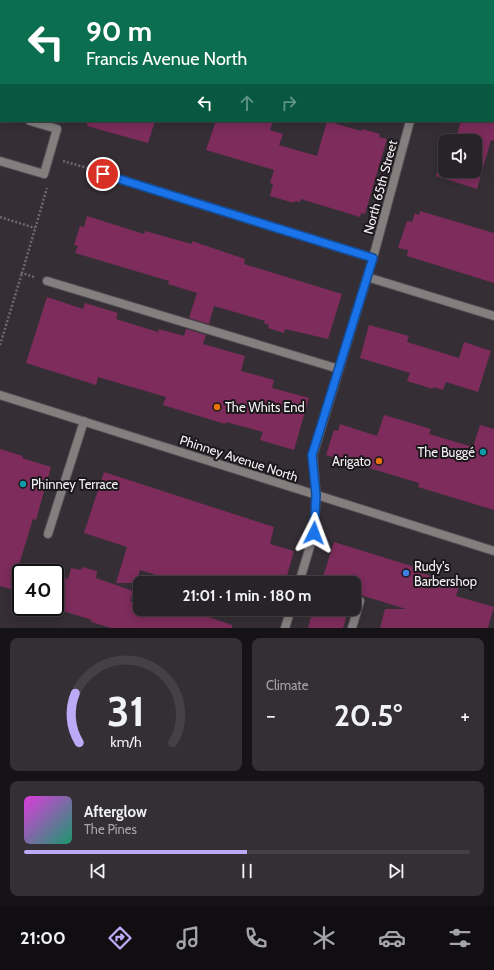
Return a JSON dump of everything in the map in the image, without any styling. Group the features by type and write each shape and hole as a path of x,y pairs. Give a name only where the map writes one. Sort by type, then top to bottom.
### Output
{"street":[{"path":"0,161 44,174 57,129 33,122"},
{"name":"North 65th Street","path":"301,576 314,533 316,495 312,455 373,258 410,122"},
{"path":"103,174 373,258"},
{"path":"367,277 494,316"},
{"path":"48,281 339,369"},
{"name":"Phinney Avenue North","path":"0,395 494,551"},
{"path":"48,534 84,421"},
{"path":"285,628 289,616"},
{"path":"352,628 356,616"}],"path":[{"path":"70,163 91,169"},
{"path":"0,345 44,199"},
{"path":"0,217 35,228"},
{"path":"22,273 48,281"}],"building":[{"path":"88,122 155,122 148,143 87,126"},
{"path":"216,122 273,122 270,130 283,134 279,145 317,156 327,122 361,131 362,129 380,134 379,137 387,139 365,214 361,213 360,217 301,199 300,202 295,201 294,203 270,196 273,184 270,183 274,170 206,150"},
{"path":"461,122 494,122 494,141 491,140 482,172 482,134 457,134"},
{"path":"442,178 480,178 477,189"},
{"path":"420,211 494,233 494,283 407,256 408,250 398,248 407,221 412,222 415,213 419,215"},
{"path":"87,216 144,234 145,231 192,244 192,241 245,259 244,264 342,294 328,339 285,329 284,333 268,328 269,325 264,323 265,321 214,306 209,324 189,318 197,293 168,284 169,281 75,253 78,246 74,245 80,226 84,227"},
{"path":"47,297 83,309 85,303 118,313 116,319 158,332 159,329 184,336 186,329 206,335 203,344 245,356 241,371 274,380 272,388 309,398 294,450 260,440 263,432 226,422 225,424 163,405 166,397 98,377 96,385 26,363"},
{"path":"369,325 409,336 407,342 459,358 464,342 491,351 478,392 446,382 443,390 433,387 433,389 407,381 410,373 360,358"},
{"path":"384,415 431,429 429,434 473,447 480,425 494,429 494,510 418,487 419,483 326,455 334,430 338,431 340,424 377,436"},
{"path":"0,449 51,467 36,520 33,519 19,564 12,564 12,589 0,586"},
{"path":"104,472 274,527 270,544 294,551 287,576 159,576 140,570 138,576 133,576 133,583 116,583 127,547 84,533"},
{"path":"334,542 418,568 417,572 460,584 456,596 494,607 488,628 380,628 385,609 406,609 361,595 361,576 323,576"},
{"path":"82,567 97,571 96,578 133,591 130,601 133,602 133,616 206,616 232,625 232,628 111,628 91,622 92,620 64,611 64,578 68,579 71,568 81,570"},
{"path":"311,616 347,616 343,628 308,628"}],"place":[{"name":"The Whits End","path":"217,407"},
{"name":"The Buggé","path":"483,452"},
{"name":"Arigato","path":"379,461"},
{"name":"Phinney Terrace","path":"23,484"},
{"name":"Rudy's Barbershop","path":"406,573"}],"route":[{"path":"103,174 373,258 312,455 316,495 314,533"}]}
